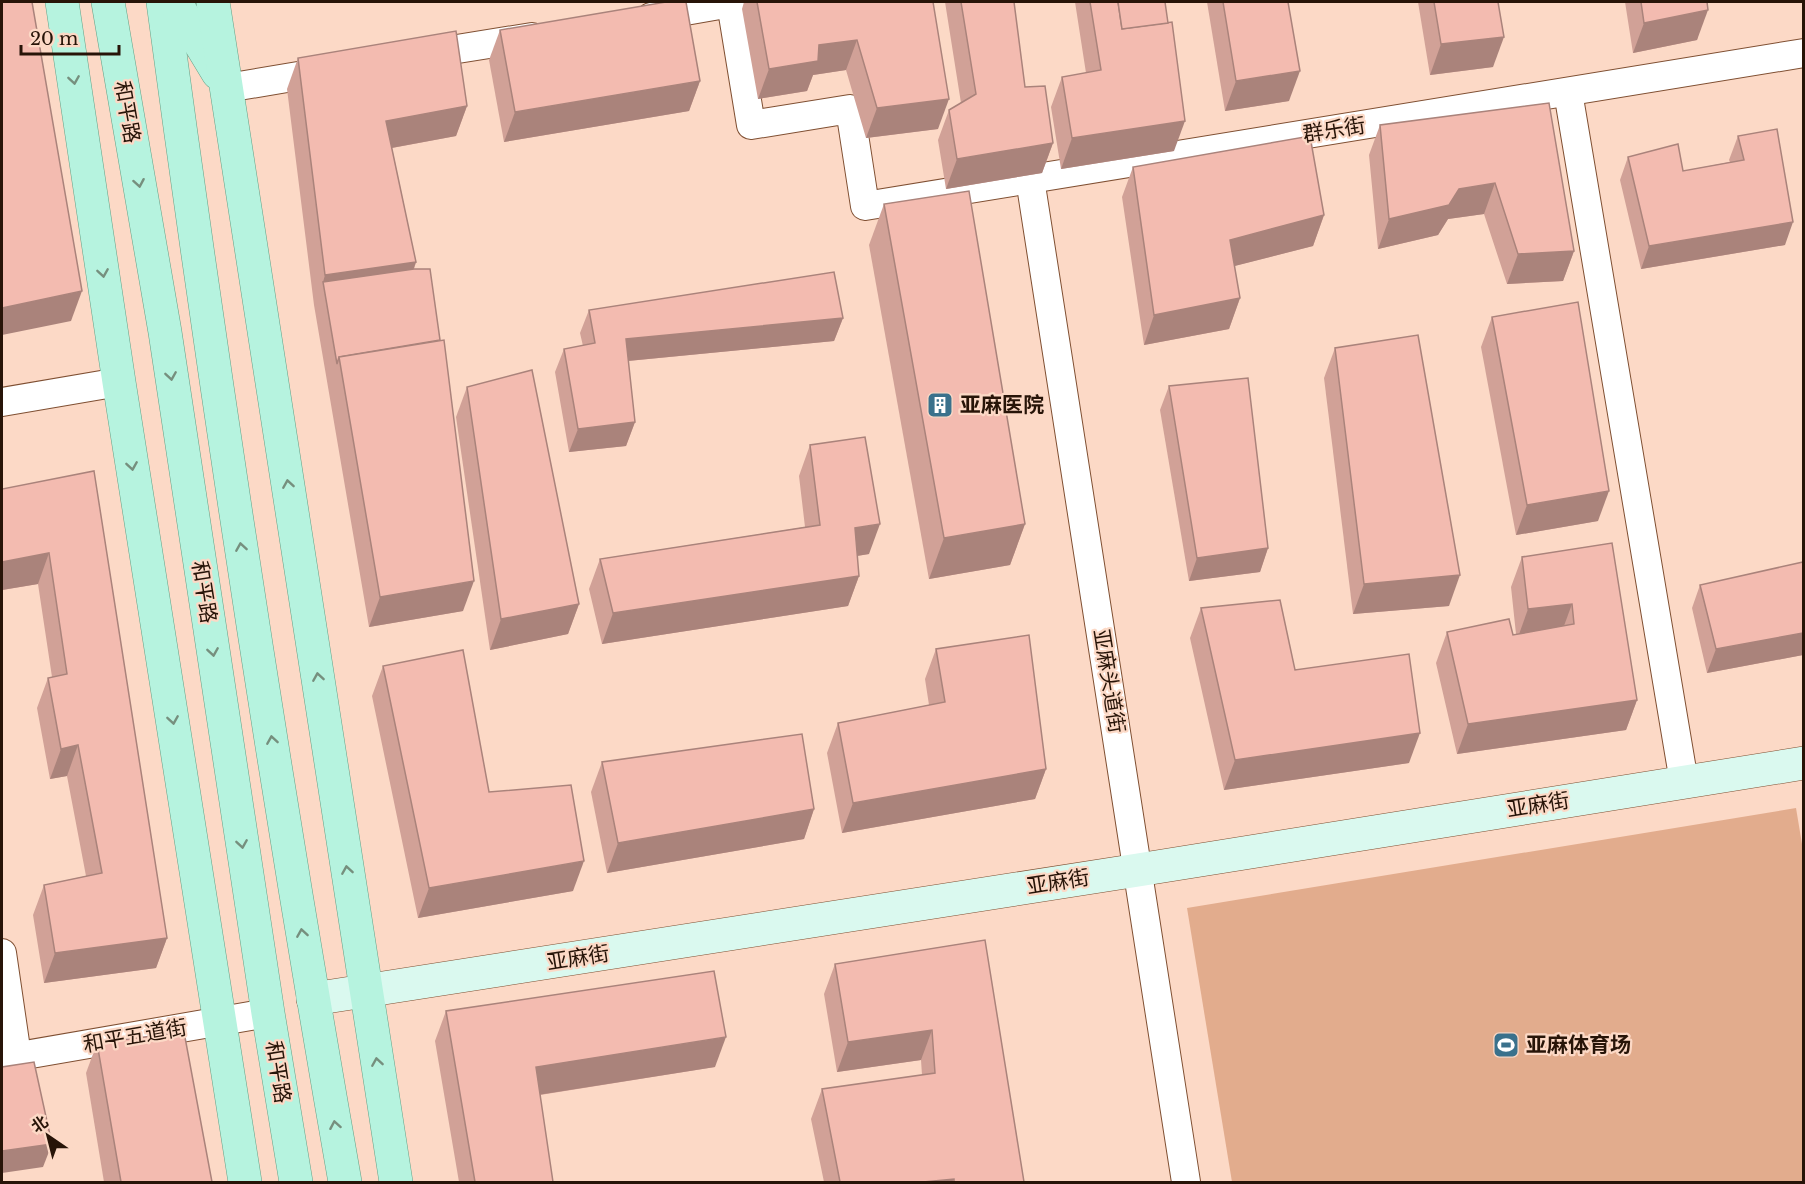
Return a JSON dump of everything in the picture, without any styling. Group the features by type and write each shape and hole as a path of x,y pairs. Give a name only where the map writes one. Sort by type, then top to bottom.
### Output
{"main road":[{"path":"62,2 119,382 245,1182"},
{"path":"71,2 124,94"},
{"name":"和平路","path":"108,2 165,332 268,1013 296,1182"},
{"name":"和平路","path":"163,2 222,422 313,999 345,1182"},
{"path":"175,2 227,88"},
{"path":"213,2 396,1182"}],"street":[{"name":"群乐街","path":"626,21 731,3 751,125 850,109 865,206 1803,53"},
{"path":"391,60 555,33"},
{"path":"227,88 356,66"},
{"path":"1568,92 1684,782"},
{"name":"亚麻头道街","path":"1030,179 1186,1182"},
{"path":"2,402 119,382"},
{"name":"亚麻街","path":"313,999 1803,763"},
{"path":"2,953 9,1058"},
{"name":"和平五道街","path":"9,1058 268,1013"}],"shaded area":[{"name":"亚麻体育场","path":"1796,808 1804,856 1803,1182 1232,1182 1187,908"}],"building":[{"path":"2,2 32,2 82,291 2,308"},
{"path":"666,2 686,2 700,81 515,112 500,30"},
{"path":"757,2 933,2 949,99 877,108 857,40 819,45 818,61 769,69"},
{"path":"961,2 1014,2 1025,87 1045,86 1053,143 957,159 949,110 976,94"},
{"path":"1090,2 1118,2 1122,29 1172,22 1185,121 1072,138 1062,77 1101,70"},
{"path":"1118,2 1165,2 1168,23 1122,29"},
{"path":"1223,2 1288,2 1300,71 1236,81"},
{"path":"1434,2 1498,2 1504,37 1441,44"},
{"path":"1641,2 1707,2 1708,10 1644,23"},
{"path":"456,31 467,106 386,121 416,262 325,275 298,58"},
{"path":"1549,103 1574,251 1518,254 1495,183 1459,189 1449,205 1389,219 1380,125"},
{"path":"1777,129 1793,222 1649,246 1628,157 1678,144 1683,171 1744,160 1738,136"},
{"path":"1310,136 1324,215 1230,240 1240,298 1154,315 1133,167"},
{"name":"亚麻医院","path":"969,191 1025,524 944,538 884,204"},
{"path":"414,269 430,269 440,340 339,357 337,364 323,282"},
{"path":"834,272 843,318 626,339 635,422 578,429 564,349 595,343 589,310"},
{"path":"1578,302 1609,491 1527,505 1492,317"},
{"path":"1418,335 1460,575 1364,584 1335,348"},
{"path":"444,340 474,581 380,597 339,357"},
{"path":"532,370 579,604 501,619 467,387"},
{"path":"1248,378 1268,548 1197,558 1169,386"},
{"path":"865,437 880,524 855,528 859,576 613,613 600,559 820,525 810,445"},
{"path":"94,471 167,938 55,953 44,885 102,873 78,745 61,749 48,678 67,674 49,553 2,562 2,489"},
{"path":"1612,543 1637,700 1468,724 1447,632 1509,619 1513,635 1574,624 1572,604 1528,609 1522,557"},
{"path":"1803,562 1803,633 1716,649 1700,585"},
{"path":"1280,600 1295,670 1409,654 1420,733 1235,760 1201,608"},
{"path":"1029,635 1046,769 853,803 838,723 945,702 936,649"},
{"path":"463,650 489,792 571,785 584,861 429,888 383,666"},
{"path":"802,734 814,809 618,843 602,762"},
{"path":"985,940 1024,1182 954,1182 954,1179 923,1182 840,1182 822,1089 935,1073 932,1030 848,1042 835,964"},
{"path":"714,971 726,1037 536,1067 553,1182 475,1182 446,1011"},
{"path":"184,1032 212,1182 121,1182 97,1043"},
{"path":"34,1062 52,1144 2,1151 2,1067"}],"place":[{"name":"亚麻医院","path":"940,405"},
{"name":"亚麻体育场","path":"1506,1045"}]}
